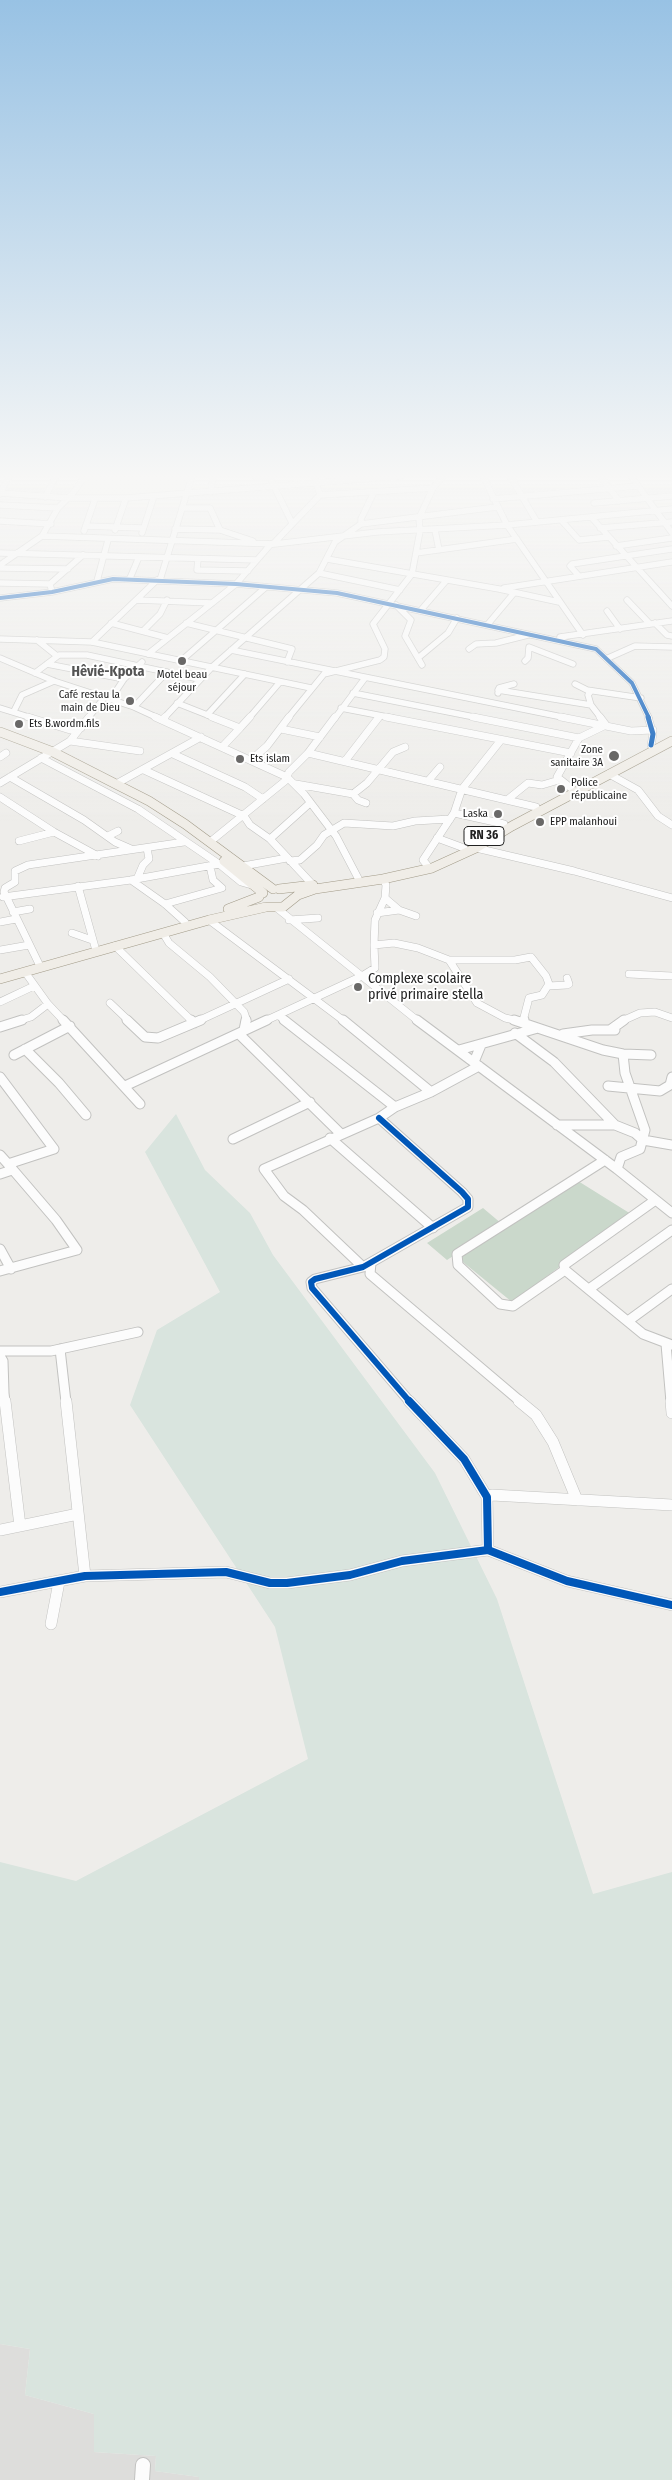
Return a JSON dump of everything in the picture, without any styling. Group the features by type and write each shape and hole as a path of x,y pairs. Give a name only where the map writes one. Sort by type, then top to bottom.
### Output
{"main road":[{"path":"0,732 146,808 222,858 255,886 261,895 260,902 266,907"},
{"name":"RN 36","path":"0,974 39,964 94,943 185,922 276,889 358,878 427,865 464,848 571,788 652,737 672,732"},
{"path":"0,738 47,755 116,784 163,810 276,889 288,892 292,899"},
{"name":"RN 36","path":"278,909 288,905 292,899 315,889 383,879 432,868 476,848 672,741"},
{"path":"0,979 209,920 266,907 278,909"}],"street":[{"path":"0,598 52,592"},
{"path":"92,642 146,592"},
{"path":"0,783 47,755 82,728 124,679 149,654 226,592"},
{"path":"182,660 261,592"},
{"path":"162,720 212,666 299,592"},
{"path":"318,592 392,604 488,624 521,634 533,634 596,649 608,658 632,683 641,698 652,737"},
{"path":"252,760 281,729 311,688 324,674 380,660 384,657 385,649 372,625 392,604 399,592"},
{"path":"421,610 436,592"},
{"path":"509,592 559,602"},
{"path":"552,592 583,635"},
{"path":"659,592 672,606"},
{"path":"488,624 514,593"},
{"path":"137,600 212,603"},
{"path":"143,631 160,614 167,600"},
{"path":"608,658 636,646 649,644 671,647 670,635 653,624 627,600"},
{"path":"392,604 411,620 405,636 422,665"},
{"path":"607,611 620,629"},
{"path":"418,658 448,633 457,618"},
{"path":"552,638 583,635 672,620"},
{"path":"111,623 168,638"},
{"path":"186,623 214,632 293,650 287,662"},
{"path":"469,649 476,644 496,643 521,634"},
{"path":"521,634 528,647 528,658 525,661"},
{"path":"0,637 92,642 311,688"},
{"path":"37,640 57,656"},
{"path":"528,647 573,664"},
{"path":"231,650 642,732 652,737"},
{"path":"35,673 57,656 90,655 199,679"},
{"path":"0,658 54,681 134,707 287,777 296,784 330,831 336,836 358,878"},
{"path":"47,664 124,679"},
{"path":"134,707 167,672"},
{"path":"207,715 245,674"},
{"path":"210,842 244,816 287,777 308,753 365,678"},
{"path":"14,711 22,695 54,681"},
{"path":"222,746 280,682"},
{"path":"498,690 505,685 514,684"},
{"path":"575,684 591,691 641,698"},
{"path":"497,704 498,690"},
{"path":"498,690 591,705"},
{"path":"591,691 588,695 591,705 606,725"},
{"path":"353,694 579,738 606,725"},
{"path":"178,703 240,728"},
{"path":"0,708 14,711 71,736 140,751"},
{"path":"341,708 571,754"},
{"path":"571,718 573,711"},
{"path":"345,761 380,716"},
{"path":"281,729 320,737"},
{"path":"116,784 201,737"},
{"path":"571,788 559,780 558,774 579,738"},
{"path":"427,865 424,860 452,816 462,789 501,740"},
{"path":"296,784 353,794 359,792 393,752 405,747"},
{"path":"308,753 536,807"},
{"path":"173,754 245,787 263,798"},
{"path":"47,755 138,809 219,864 241,882 255,886"},
{"path":"428,781 440,767"},
{"path":"144,770 244,816 250,825 270,839 293,861 313,885"},
{"path":"609,774 638,790 658,816 672,825"},
{"path":"10,777 84,820 124,847 136,850"},
{"path":"507,800 528,783 542,785 559,780"},
{"path":"353,794 358,800 366,802"},
{"path":"0,797 54,832 98,856"},
{"path":"270,839 310,802"},
{"path":"242,866 293,861 330,831 344,823 393,826 452,816 504,824"},
{"path":"426,820 443,829"},
{"path":"108,836 118,831"},
{"path":"19,841 54,832"},
{"path":"437,838 464,848"},
{"path":"39,964 15,916 3,897 5,888 14,882 15,871 22,866 184,842"},
{"path":"134,879 149,859 147,848"},
{"path":"476,848 574,871 672,898"},
{"path":"3,897 27,896 219,864"},
{"path":"165,904 222,888 213,880 210,866"},
{"path":"134,879 185,922"},
{"path":"377,986 374,945 376,913 385,898 386,885 383,879"},
{"path":"78,886 94,943"},
{"path":"385,898 399,910 416,916"},
{"path":"0,922 30,909"},
{"path":"278,909 289,920 377,986 418,1021 617,1169 654,1201 672,1213"},
{"path":"376,913 399,910"},
{"path":"289,920 318,918"},
{"path":"209,920 316,998 431,1092"},
{"path":"72,933 94,943"},
{"path":"163,933 169,943 210,977 244,1012 246,1028 310,1102 342,1134"},
{"path":"375,933 396,943 418,948 449,960 515,960 531,957 549,984"},
{"path":"374,945 396,943"},
{"path":"0,950 30,945"},
{"path":"115,946 194,1023"},
{"path":"449,960 477,1003 505,1018 523,1022 603,1050 623,1054 652,1055"},
{"path":"125,1086 246,1028 279,1016 375,968"},
{"path":"25,972 48,1004 140,1104"},
{"path":"629,974 672,976"},
{"path":"110,1002 146,1037 151,1038 194,1023 289,979"},
{"path":"549,984 567,985 568,979"},
{"path":"523,1022 529,998 541,996 549,984"},
{"path":"0,1002 34,986"},
{"path":"0,1027 31,1017 48,1004"},
{"path":"561,1035 592,1030 614,1030 624,1019 640,1013 655,1012 672,1018"},
{"path":"279,1016 394,1107"},
{"path":"14,1054 70,1026"},
{"path":"459,1050 538,1028"},
{"path":"515,1033 554,1062 615,1125"},
{"path":"481,1045 476,1064 431,1092 394,1107 379,1118 330,1138 264,1169 284,1196 303,1210 536,1415 553,1442 577,1500"},
{"path":"25,1049 59,1083 86,1115"},
{"path":"617,1169 621,1157 640,1149 645,1130 624,1073 623,1054"},
{"path":"608,1086 660,1091 670,1085 672,1077"},
{"path":"0,1174 10,1167 54,1149 2,1082"},
{"path":"233,1139 310,1102"},
{"path":"379,1118 462,1192 468,1199 468,1207 396,1247 368,1268 315,1279 311,1282 312,1288 403,1394 464,1458 487,1497 488,1550"},
{"path":"557,1125 578,1123 615,1125 635,1133 643,1140 672,1146"},
{"path":"330,1138 433,1228"},
{"path":"0,1155 56,1220 77,1250 0,1271"},
{"path":"565,1270 513,1306 507,1306 500,1304 458,1264 456,1259 457,1254 605,1160"},
{"path":"565,1270 564,1265 654,1201"},
{"path":"590,1289 672,1230"},
{"path":"0,1249 11,1268"},
{"path":"565,1270 643,1334 669,1345 672,1413"},
{"path":"628,1321 672,1289"},
{"path":"20,1526 2,1393 1,1356 12,1351 60,1349 138,1332"},
{"path":"60,1349 76,1478 85,1576"},
{"path":"487,1497 492,1495 672,1505"},
{"path":"0,1530 78,1514"},
{"path":"0,1592 85,1576 226,1572 270,1583 287,1584 350,1575 402,1561 488,1550 567,1581 672,1605"},
{"path":"51,1624 59,1582"}],"shaded area":[{"path":"176,1114 205,1170 250,1213 273,1255 435,1473 497,1599 593,1894 672,1872 672,2480 199,2480 199,2477 155,2471 156,2456 94,2452 94,2414 25,2395 30,2349 0,2344 0,1862 76,1881 308,1759 275,1627 130,1405 157,1330 220,1292 145,1152"},
{"path":"0,2344 30,2349 25,2395 94,2414 94,2452 156,2456 155,2471 199,2477 199,2480 0,2480"}],"green space":[{"path":"578,1181 631,1214 512,1302 458,1258"},
{"path":"483,1208 502,1224 447,1260 427,1243"}],"cycle path":[{"path":"0,598 53,592"},
{"path":"323,592 337,593 552,638 596,649 632,683 650,720 653,734 651,745"},
{"path":"379,1118 462,1192 468,1199 468,1207 363,1267 315,1279 311,1282 312,1288 403,1394 464,1459 487,1497 488,1550"},
{"path":"0,1592 85,1576 226,1572 270,1583 287,1583 350,1575 402,1561 488,1550 567,1581 672,1605"}],"place":[{"name":"Motel beau séjour","path":"182,661"},
{"name":"Café restau la main de Dieu","path":"130,701"},
{"name":"Ets B.wordm.fils","path":"19,724"},
{"name":"Zone sanitaire 3A","path":"614,756"},
{"name":"Ets islam","path":"240,759"},
{"name":"Police républicaine","path":"561,789"},
{"name":"Laska","path":"498,814"},
{"name":"EPP malanhoui","path":"540,822"},
{"name":"Complexe scolaire privé primaire stella","path":"358,987"}],"district":[{"name":"Hêvié-Kpota","path":"108,672"}]}
